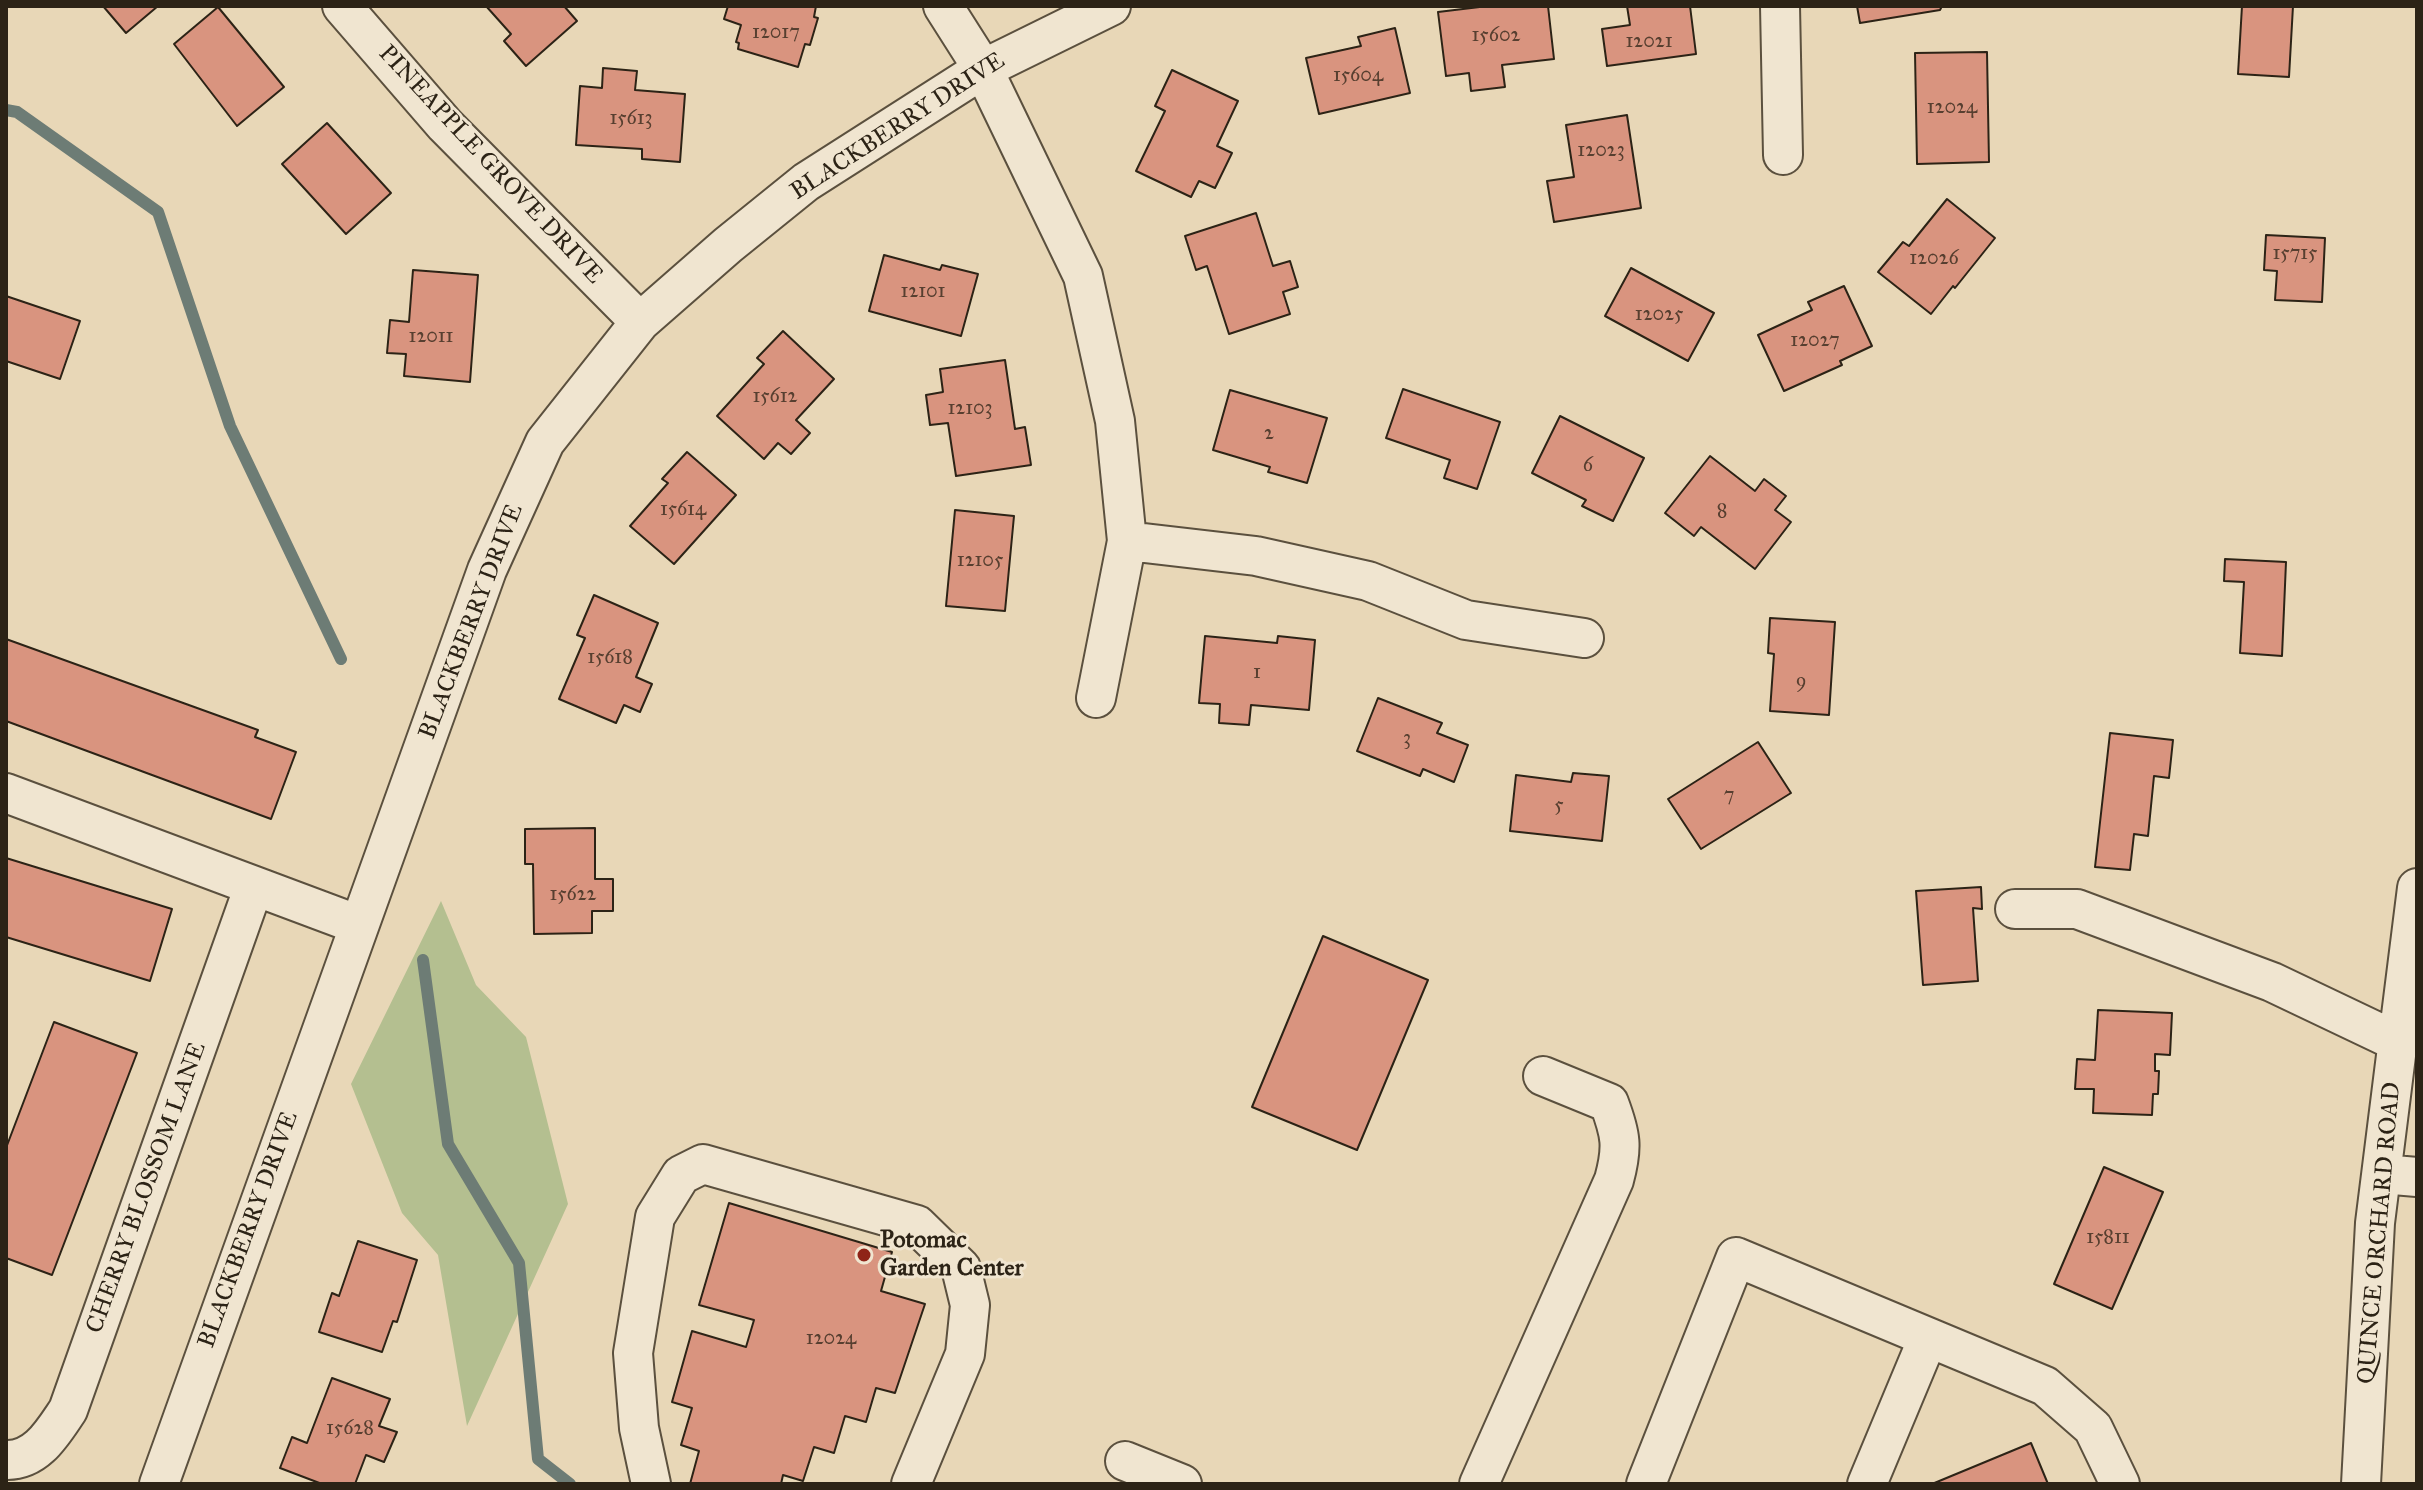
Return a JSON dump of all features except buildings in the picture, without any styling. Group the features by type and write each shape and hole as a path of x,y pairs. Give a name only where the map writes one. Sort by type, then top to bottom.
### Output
{"street":[{"name":"PINEAPPLE GROVE DRIVE","path":"342,6 445,125 640,322"},
{"path":"943,6 983,69 1083,276 1115,421 1127,541 1096,698"},
{"name":"BLACKBERRY DRIVE","path":"159,1484 487,570 545,442 640,322 806,182 983,69 1111,6"},
{"path":"1780,6 1783,155"},
{"path":"1127,541 1256,556 1368,581 1466,620 1584,638"},
{"path":"6,793 359,925"},
{"name":"CHERRY BLOSSOM LANE","path":"6,1460 14,1460 45,1445 68,1410 254,886"},
{"name":"QUINCE ORCHARD ROAD","path":"2361,1484 2375,1223 2400,1176 2398,1042 2417,888"},
{"path":"2015,909 2077,909 2272,982 2398,1042"},
{"path":"1479,1484 1614,1180 1622,1152 1619,1130 1609,1103 1543,1076"},
{"path":"651,1484 639,1428 633,1353 655,1217 681,1175 703,1164 917,1225 961,1268 970,1305 965,1354 911,1484"},
{"path":"1646,1484 1736,1257 2045,1386 2093,1428 2120,1484"},
{"path":"1867,1484 1928,1338"},
{"path":"1125,1461 1182,1484"}],"green space":[{"path":"441,901 476,985 526,1037 568,1204 467,1426 438,1255 402,1213 351,1084"}],"waterway":[{"path":"6,110 17,112 158,212 230,426 341,659"},
{"path":"423,960 448,1144 519,1263 538,1459 570,1484"}],"place":[{"name":"Potomac Garden Center","path":"864,1255"}]}
